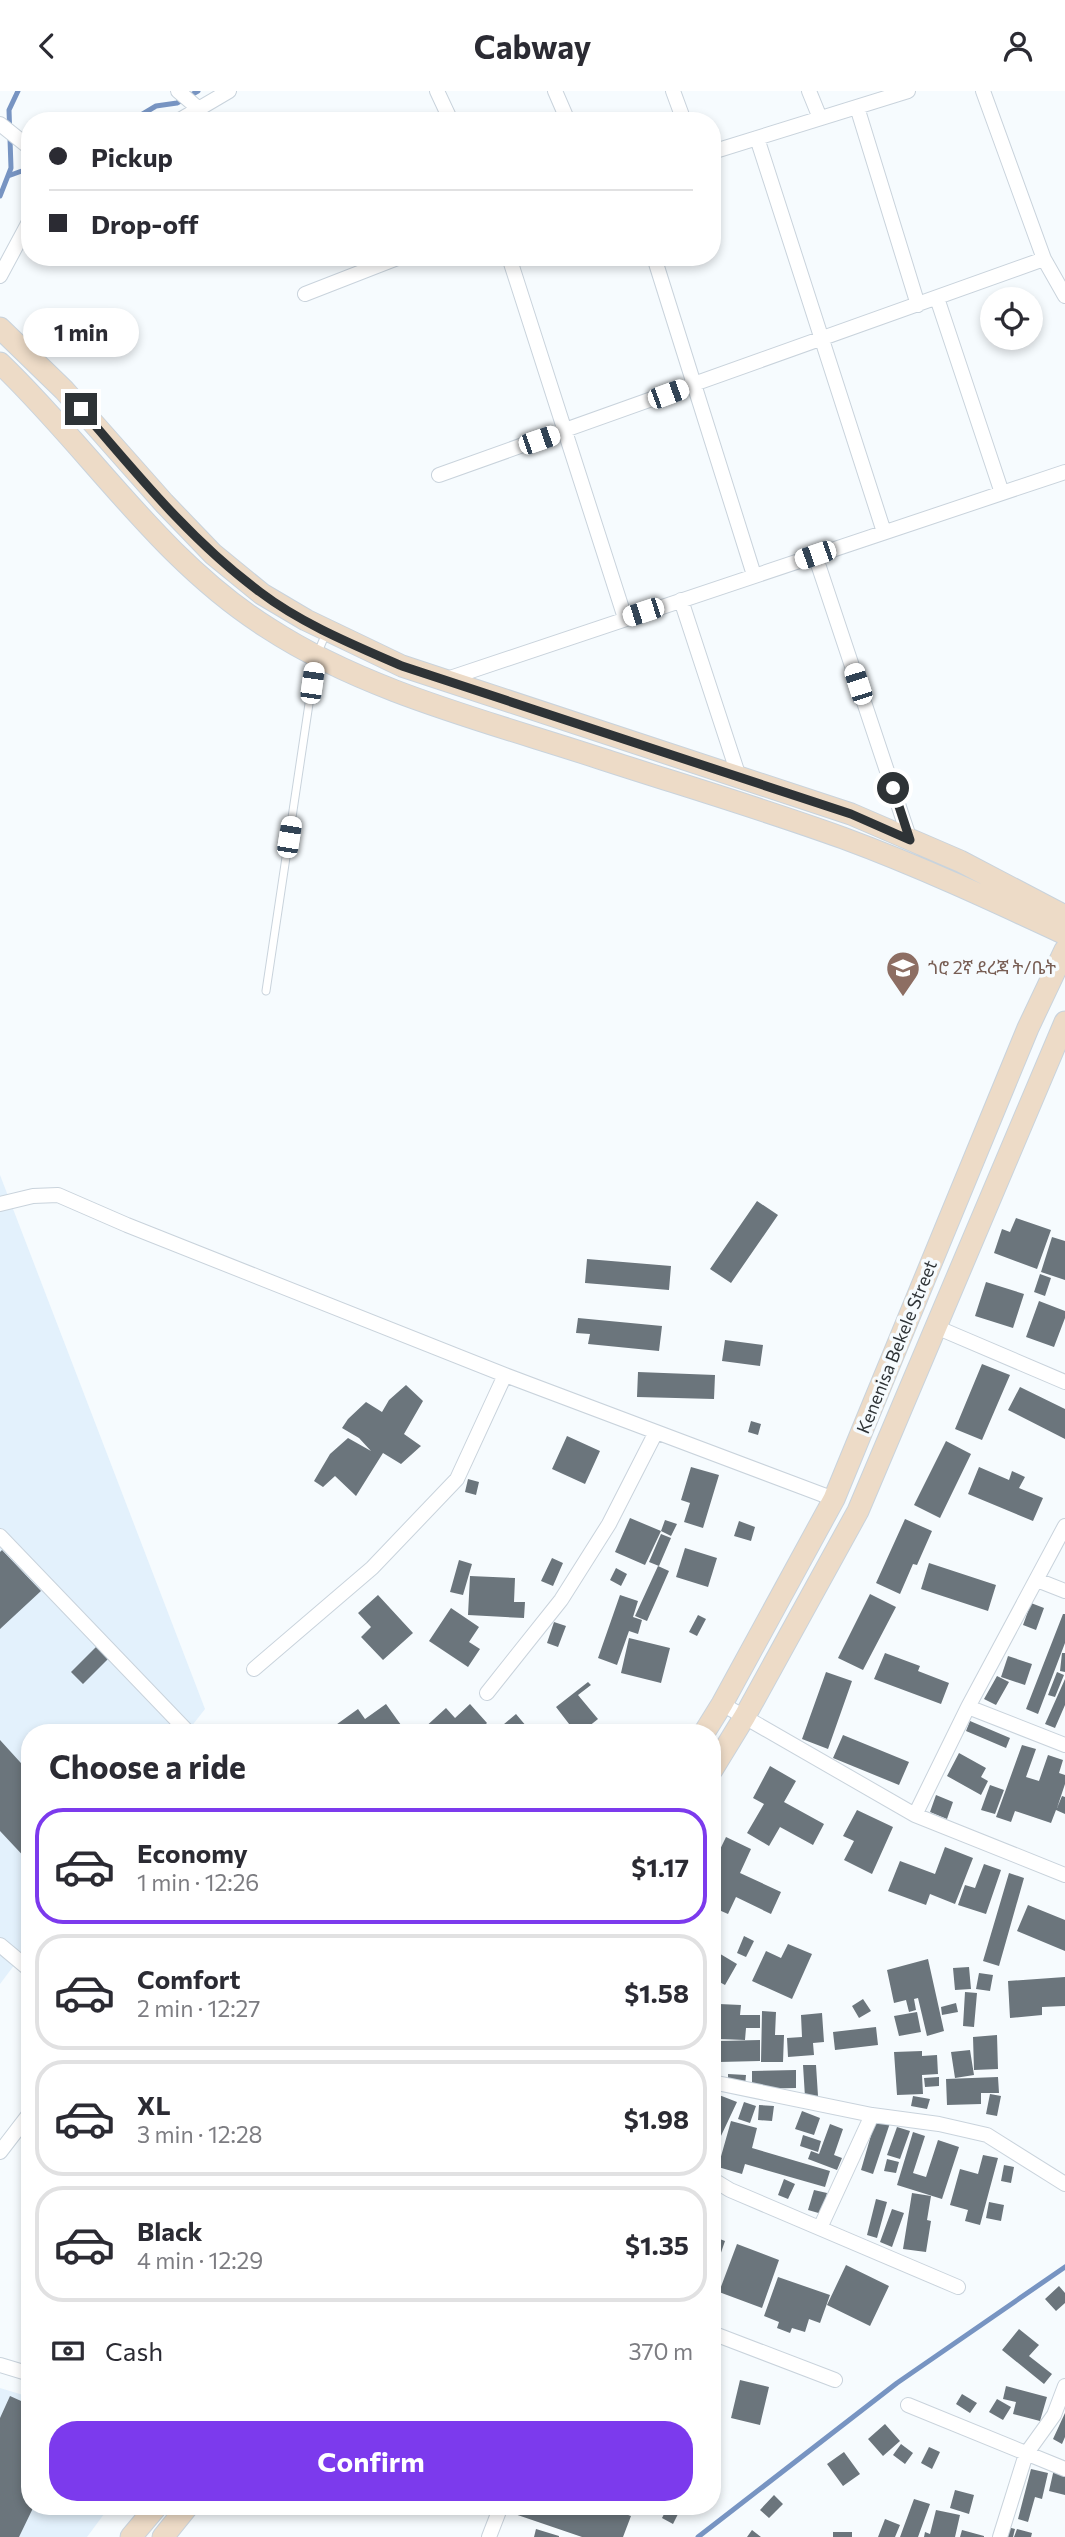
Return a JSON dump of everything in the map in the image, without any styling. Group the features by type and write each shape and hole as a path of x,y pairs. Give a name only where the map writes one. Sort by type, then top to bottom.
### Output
{"street":[{"path":"178,91 197,107"},
{"path":"190,112 229,91"},
{"path":"437,91 447,112"},
{"path":"555,91 564,112"},
{"path":"673,91 681,112"},
{"path":"808,91 820,118"},
{"path":"721,149 908,91"},
{"path":"984,91 1044,259 1065,296"},
{"path":"857,107 918,305"},
{"path":"3,126 21,141"},
{"path":"758,138 884,532"},
{"path":"0,276 21,237"},
{"path":"439,475 1044,259"},
{"path":"305,294 377,266"},
{"path":"512,266 625,618"},
{"path":"657,266 754,575"},
{"path":"937,298 1002,493"},
{"path":"0,328 64,390 163,503 213,554 262,594 327,631 402,666 851,814 960,862 1065,916"},
{"path":"0,363 36,397 99,472 191,570 233,605 316,657 344,671 418,698 843,838 940,877 1065,934"},
{"path":"444,680 1065,472"},
{"path":"815,555 910,840"},
{"path":"681,600 739,778"},
{"name":"Kenenisa Bekele Street","path":"710,1724 834,1499 1028,1028 1065,950"},
{"name":"Kenenisa Bekele Street","path":"721,1755 858,1511 1065,1022"},
{"path":"0,1204 33,1196 58,1195 505,1375 834,1499"},
{"path":"936,1327 1065,1382"},
{"path":"254,1669 372,1568 457,1479 505,1375"},
{"path":"486,1693 561,1600 608,1524 655,1433"},
{"path":"915,1815 968,1707 1065,1526"},
{"path":"0,1536 180,1724"},
{"path":"1037,1580 1065,1591"},
{"path":"722,1705 915,1815 1065,1875"},
{"path":"968,1707 1065,1745"},
{"path":"0,1945 21,1962"},
{"path":"721,2085 987,2135 1065,2184"},
{"path":"820,2228 872,2115"},
{"path":"0,2152 21,2125"},
{"path":"721,2184 958,2287"},
{"path":"721,2336 835,2380"},
{"path":"0,2365 21,2371"},
{"path":"1000,2537 1026,2453 1055,2415 1065,2386"},
{"path":"908,2405 1065,2469"},
{"path":"131,2537 149,2515"},
{"path":"163,2537 181,2515"},
{"path":"489,2537 498,2515"}],"lane":[{"path":"266,991 316,657 327,631"}],"shaded area":[{"path":"0,1175 205,1709 193,1724 21,1724 21,1956 0,1984"},
{"path":"0,2388 21,2394 21,2515 103,2515 87,2537 0,2537"}],"building":[{"path":"757,1201 778,1215 731,1283 710,1269"},
{"path":"1016,1218 1051,1230 1037,1269 994,1253 1002,1229 1010,1232"},
{"path":"1052,1237 1065,1241 1065,1280 1041,1272"},
{"path":"587,1259 671,1266 669,1290 585,1283"},
{"path":"1040,1274 1051,1278 1045,1296 1034,1292"},
{"path":"986,1282 1024,1294 1013,1328 975,1316"},
{"path":"1039,1301 1065,1311 1054,1347 1026,1337"},
{"path":"578,1318 662,1326 659,1351 588,1344 590,1334 576,1333"},
{"path":"725,1340 763,1345 760,1366 722,1361"},
{"path":"982,1364 1010,1375 982,1440 955,1429"},
{"path":"638,1372 715,1375 714,1399 637,1397"},
{"path":"406,1385 423,1401 404,1434 421,1446 401,1464 383,1453 356,1496 335,1476 323,1487 314,1481 330,1454 348,1438 371,1451 359,1438 342,1428 366,1402 382,1412 389,1400"},
{"path":"1020,1387 1065,1409 1065,1439 1008,1410"},
{"path":"751,1421 761,1424 758,1435 748,1432"},
{"path":"567,1436 600,1451 585,1484 552,1469"},
{"path":"946,1441 971,1454 940,1518 914,1505"},
{"path":"691,1467 719,1475 703,1528 684,1522 690,1503 681,1500"},
{"path":"979,1467 1009,1480 1012,1471 1025,1477 1019,1488 1043,1498 1033,1521 968,1494"},
{"path":"468,1479 479,1482 476,1495 465,1492"},
{"path":"630,1518 661,1531 645,1565 615,1552"},
{"path":"905,1519 932,1531 900,1594 876,1583"},
{"path":"665,1520 677,1524 671,1536 661,1531"},
{"path":"739,1521 755,1527 751,1541 734,1536"},
{"path":"661,1534 671,1538 659,1566 649,1562"},
{"path":"685,1548 717,1558 708,1587 676,1577"},
{"path":"2,1550 41,1591 0,1629 0,1552"},
{"path":"552,1558 563,1563 553,1586 541,1581"},
{"path":"459,1560 472,1564 463,1595 450,1592"},
{"path":"929,1563 996,1585 988,1611 921,1589"},
{"path":"658,1566 669,1571 647,1621 635,1616"},
{"path":"616,1568 627,1574 621,1586 610,1580"},
{"path":"470,1576 515,1578 514,1602 525,1602 524,1618 468,1615"},
{"path":"870,1594 896,1607 863,1670 838,1658"},
{"path":"378,1595 413,1633 383,1660 361,1637 371,1627 358,1613"},
{"path":"620,1595 638,1601 633,1617 642,1620 638,1634 629,1631 617,1665 598,1658"},
{"path":"1031,1603 1044,1608 1036,1630 1023,1625"},
{"path":"451,1608 479,1627 469,1642 480,1649 468,1667 429,1641"},
{"path":"1063,1614 1065,1643 1038,1714 1026,1709"},
{"path":"698,1615 706,1619 697,1636 689,1632"},
{"path":"554,1622 566,1626 558,1647 547,1643"},
{"path":"629,1638 670,1648 661,1683 621,1673"},
{"path":"97,1646 109,1658 83,1684 71,1672"},
{"path":"885,1653 920,1666 918,1671 949,1683 941,1704 874,1679"},
{"path":"1062,1653 1065,1653 1065,1672 1060,1671"},
{"path":"1008,1656 1032,1664 1025,1685 1001,1677"},
{"path":"826,1672 852,1681 828,1749 802,1739"},
{"path":"1057,1672 1064,1675 1055,1697 1048,1695"},
{"path":"997,1676 1009,1682 996,1705 984,1699"},
{"path":"1065,1679 1065,1705 1055,1728 1045,1724"},
{"path":"588,1682 591,1685 578,1695 598,1719 592,1724 569,1724 556,1707"},
{"path":"386,1704 400,1724 337,1724 358,1709 365,1719"},
{"path":"470,1704 487,1723 429,1724 446,1708 455,1718"},
{"path":"516,1714 524,1724 504,1724"},
{"path":"970,1721 1010,1738 1006,1748 966,1731"},
{"path":"843,1735 909,1762 899,1785 833,1758"},
{"path":"0,1740 21,1763 21,1853 0,1831"},
{"path":"1022,1745 1036,1749 1026,1777 1039,1781 1048,1755 1063,1760 1059,1773 1065,1775 1065,1784 1057,1808 1062,1796 1065,1797 1065,1814 1056,1810 1051,1823 1015,1811 1011,1822 996,1817"},
{"path":"959,1753 986,1768 981,1777 988,1781 981,1795 947,1776"},
{"path":"770,1766 796,1781 784,1802 824,1824 813,1845 780,1827 769,1846 747,1833 764,1804 753,1798"},
{"path":"990,1785 1004,1790 995,1814 981,1810"},
{"path":"936,1795 953,1802 947,1819 930,1812"},
{"path":"857,1810 893,1827 872,1874 844,1860 854,1841 843,1836"},
{"path":"726,1837 751,1849 740,1873 781,1892 771,1914 736,1897 728,1914 721,1911 721,1847"},
{"path":"945,1847 973,1858 955,1904 930,1894 926,1905 888,1891 900,1861 935,1874"},
{"path":"984,1864 1001,1870 986,1914 958,1905 965,1885 975,1888"},
{"path":"1009,1873 1024,1878 999,1966 983,1961"},
{"path":"1028,1905 1065,1920 1065,1951 1017,1931"},
{"path":"744,1936 754,1941 746,1957 737,1953"},
{"path":"788,1944 812,1954 792,1999 752,1981 766,1951 781,1958"},
{"path":"721,1954 737,1964 725,1985 721,1983"},
{"path":"928,1959 944,2031 927,2036 918,1998 914,1999 916,2010 909,2012 906,2000 894,2003 887,1970"},
{"path":"969,1967 971,1989 955,1990 953,1968"},
{"path":"979,1973 993,1975 990,1991 976,1989"},
{"path":"1065,1977 1065,2006 1042,2007 1042,2015 1010,2018 1008,1981"},
{"path":"965,1992 977,1993 974,2027 963,2026"},
{"path":"863,1999 871,2011 859,2018 852,2006"},
{"path":"956,2003 958,2012 942,2015 941,2007"},
{"path":"721,2004 741,2005 740,2015 760,2015 760,2028 746,2028 745,2040 721,2039"},
{"path":"762,2011 776,2012 775,2035 784,2035 783,2062 761,2062"},
{"path":"917,2012 921,2032 899,2036 894,2016"},
{"path":"822,2013 824,2042 813,2043 814,2055 788,2057 787,2038 802,2037 801,2015"},
{"path":"876,2027 878,2045 835,2050 833,2032"},
{"path":"997,2035 998,2069 974,2070 973,2037"},
{"path":"760,2040 760,2061 721,2062 721,2041"},
{"path":"970,2050 974,2075 955,2078 951,2052"},
{"path":"922,2051 922,2056 937,2055 938,2074 922,2075 923,2094 897,2095 894,2052"},
{"path":"803,2065 816,2065 818,2096 805,2097"},
{"path":"796,2070 796,2088 752,2089 752,2071"},
{"path":"728,2074 746,2075 745,2086 728,2085"},
{"path":"939,2077 939,2086 925,2087 924,2078"},
{"path":"998,2077 999,2093 981,2093 981,2104 947,2105 946,2079"},
{"path":"990,2094 1001,2096 997,2116 986,2114"},
{"path":"721,2096 737,2102 721,2136"},
{"path":"913,2096 930,2099 927,2109 911,2106"},
{"path":"744,2102 756,2106 750,2123 738,2119"},
{"path":"759,2105 774,2106 772,2121 758,2120"},
{"path":"802,2111 820,2118 814,2135 795,2129"},
{"path":"876,2118 890,2123 873,2174 861,2170"},
{"path":"731,2121 757,2128 752,2148 830,2171 825,2187 745,2164 742,2174 721,2168 721,2156"},
{"path":"830,2124 843,2129 834,2155 842,2158 837,2170 808,2159 811,2151 819,2154"},
{"path":"897,2127 910,2131 900,2159 887,2155"},
{"path":"913,2132 925,2136 913,2173 926,2177 938,2140 959,2147 942,2199 897,2185"},
{"path":"803,2135 821,2141 818,2152 800,2146"},
{"path":"983,2155 998,2158 980,2225 965,2221 968,2210 950,2205 960,2169 978,2174"},
{"path":"887,2159 899,2162 896,2173 884,2171"},
{"path":"1004,2165 1014,2167 1011,2183 1001,2181"},
{"path":"784,2179 795,2184 788,2199 778,2195"},
{"path":"814,2190 827,2193 822,2214 808,2210"},
{"path":"912,2193 931,2196 927,2220 931,2221 926,2252 903,2249"},
{"path":"876,2199 887,2202 877,2238 867,2235"},
{"path":"989,2202 1004,2205 1001,2221 986,2218"},
{"path":"892,2209 904,2213 892,2247 880,2242"},
{"path":"737,2244 779,2260 762,2308 721,2293"},
{"path":"846,2265 889,2286 870,2326 827,2305"},
{"path":"778,2277 830,2295 820,2323 809,2319 805,2332 792,2328 790,2333 777,2328 779,2322 764,2316"},
{"path":"1059,2286 1065,2293 1065,2303 1056,2311 1045,2299"},
{"path":"1019,2329 1039,2345 1029,2356 1052,2374 1044,2384 1002,2350"},
{"path":"740,2380 769,2387 760,2425 731,2418"},
{"path":"1006,2386 1047,2397 1040,2421 1013,2414 1016,2402 1003,2399"},
{"path":"962,2394 977,2403 970,2413 956,2404"},
{"path":"10,2396 21,2401 21,2515 30,2515 19,2537 0,2537 0,2418"},
{"path":"997,2399 1011,2407 1003,2420 989,2412"},
{"path":"1065,2413 1065,2437 1062,2444 1053,2439"},
{"path":"885,2424 900,2441 883,2456 868,2439"},
{"path":"901,2444 913,2453 905,2464 893,2455"},
{"path":"929,2447 940,2452 932,2469 921,2463"},
{"path":"844,2452 860,2474 843,2486 827,2464"},
{"path":"1031,2469 1048,2473 1042,2499 1035,2497 1028,2522 1018,2519"},
{"path":"1054,2469 1065,2472 1065,2495 1049,2491"},
{"path":"955,2490 974,2495 969,2514 950,2508"},
{"path":"774,2495 783,2504 769,2518 760,2510"},
{"path":"914,2499 930,2504 918,2537 900,2537"},
{"path":"936,2510 960,2515 955,2537 924,2537 925,2532 930,2534"},
{"path":"518,2515 631,2516 623,2537 582,2537"},
{"path":"664,2515 678,2515 673,2524 662,2518"},
{"path":"885,2519 900,2525 895,2537 878,2537"},
{"path":"1004,2526 1015,2529 1013,2537 1001,2537"},
{"path":"536,2529 559,2536 559,2537 534,2537"},
{"path":"1017,2529 1032,2533 1031,2537 1014,2537"},
{"path":"752,2530 761,2537 747,2537"},
{"path":"962,2530 984,2536 984,2537 960,2537"},
{"path":"833,2532 852,2532 852,2537 833,2537"}],"waterway":[{"path":"0,196 11,168 9,110 18,91"},
{"path":"146,112 156,106 177,103 198,91"},
{"path":"8,176 21,171"},
{"path":"698,2537 897,2383 1065,2267"}],"place":[{"name":"ጎሮ 2ኛ ደረጃ ት/ቤት","path":"903,998"}],"route":[{"path":"81,409 163,503 213,554 262,594 359,647 402,666 851,814 910,840 893,788"}]}
